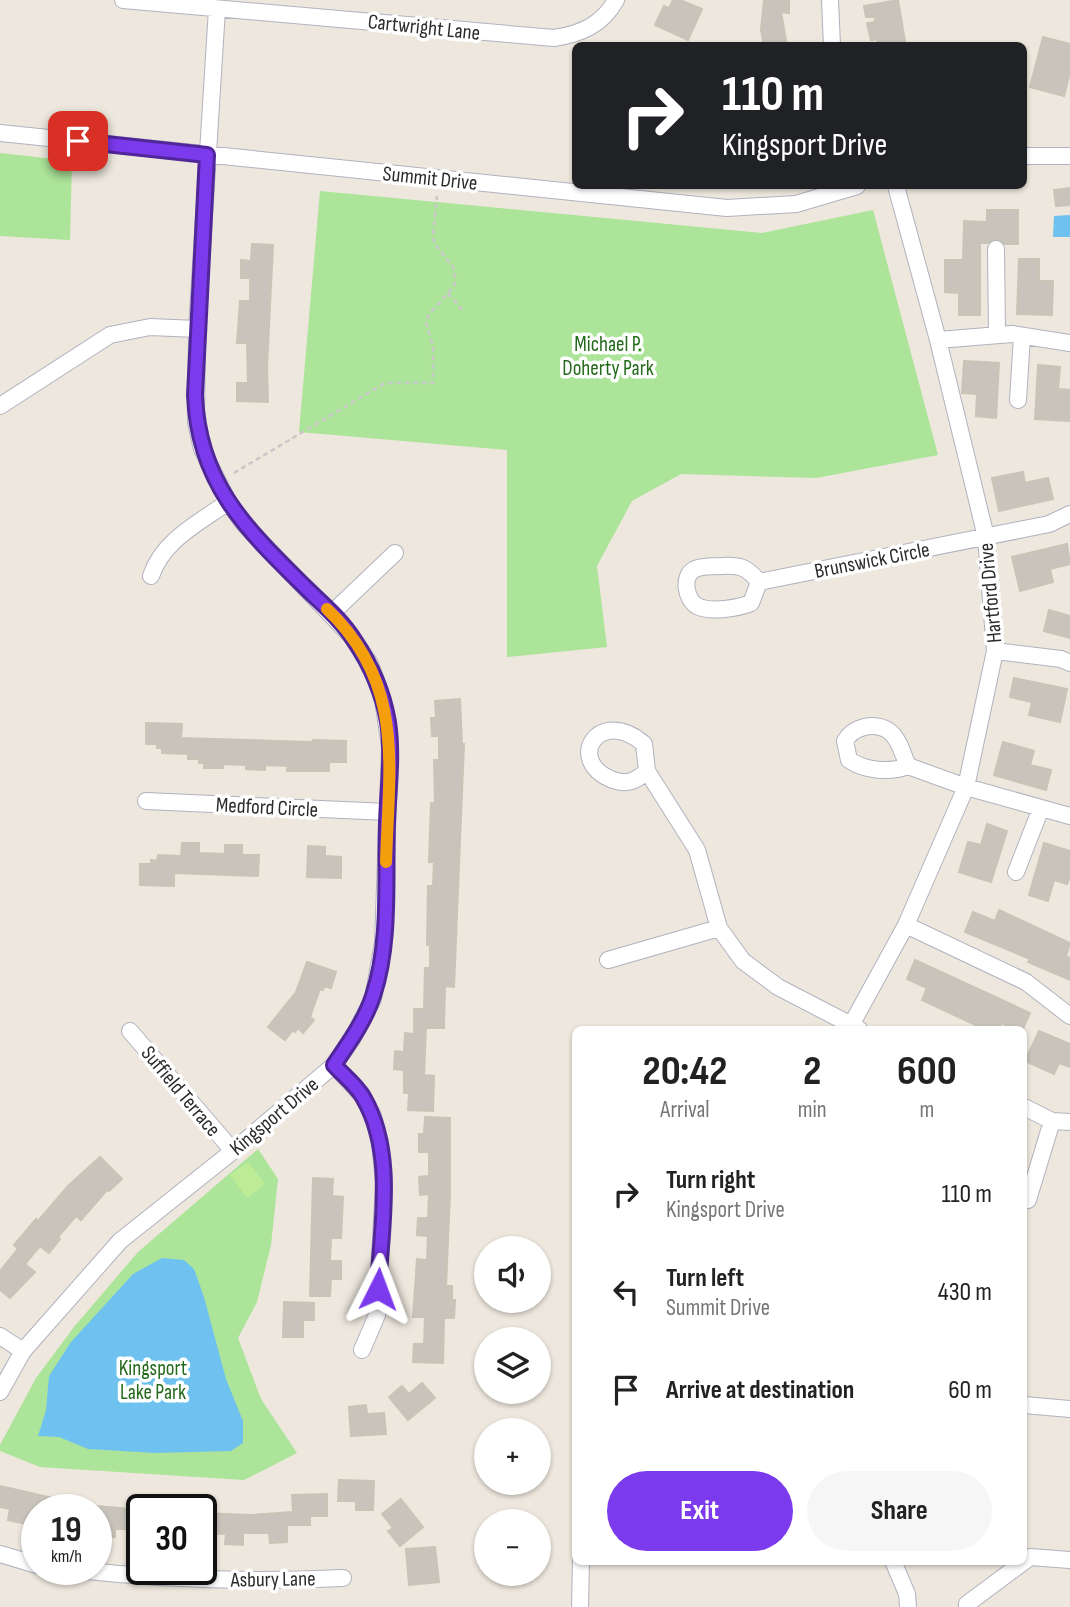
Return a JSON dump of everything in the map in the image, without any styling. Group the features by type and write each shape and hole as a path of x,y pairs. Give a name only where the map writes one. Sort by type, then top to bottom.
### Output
{"street":[{"name":"Cartwright Lane","path":"123,0 554,38 572,35 599,22 616,0"},
{"path":"830,0 832,42"},
{"name":"Kingsport Drive","path":"0,1392 23,1352 120,1241 233,1151 334,1065 352,1039 373,999 379,973 383,943 390,747 383,700 370,664 352,636 280,563 228,502 202,449 196,422 197,328 217,9"},
{"name":"Summit Drive","path":"0,133 727,208 796,204 847,189"},
{"path":"1027,156 1070,156"},
{"name":"Hartford Drive","path":"854,1026 906,925 966,787 995,651 986,537 938,340 897,189"},
{"path":"996,249 997,335"},
{"path":"2,400 110,335 142,328 197,328"},
{"path":"938,340 997,335 1070,344"},
{"path":"1018,400 1022,336"},
{"path":"151,576 156,561 174,540 228,502"},
{"name":"Brunswick Circle","path":"759,582 1049,524 1070,514"},
{"path":"332,613 395,553"},
{"path":"995,651 1061,659 1070,663"},
{"path":"908,765 966,787 1070,816"},
{"path":"648,771 697,849 719,928 743,961 778,987 849,1026"},
{"name":"Medford Circle","path":"146,802 388,812"},
{"path":"1016,872 1041,808"},
{"path":"906,925 1026,982 1070,1016"},
{"path":"608,960 719,928"},
{"name":"Suffield Terrace","path":"130,1031 233,1151"},
{"path":"334,1065 362,1094 373,1116 380,1142 384,1184 377,1315 362,1350"},
{"path":"1027,1108 1052,1121 1070,1122"},
{"path":"1028,1200 1052,1121"},
{"path":"0,1336 23,1352"},
{"path":"1027,1405 1070,1409"},
{"path":"0,1554 21,1560"},
{"path":"1027,1559 1030,1557 1070,1560"},
{"path":"580,1607 582,1565"},
{"path":"894,1565 907,1594 908,1607"},
{"path":"967,1607 967,1604 1019,1565"},
{"name":"Asbury Lane","path":"112,1574 223,1580 343,1578"}],"path":[{"path":"234,473 385,383 433,383 433,346 426,323 428,316 456,280 455,273 434,243 438,196"},
{"path":"448,293 464,312"}],"green space":[{"path":"0,153 72,161 70,240 0,236"},
{"name":"Michael P. Doherty Park","path":"320,191 762,233 873,210 938,455 816,478 681,474 632,501 597,566 607,647 507,657 507,450 299,432"},
{"name":"Kingsport Lake Park","path":"258,1149 278,1179 271,1245 257,1302 238,1338 261,1399 297,1453 244,1480 40,1467 0,1451 0,1445 36,1378 74,1327 138,1252"},
{"path":"248,1162 265,1184 247,1198 230,1175"}],"water":[{"path":"1070,215 1070,237 1053,237 1054,216"},
{"path":"162,1258 184,1260 194,1269 226,1379 243,1421 243,1443 231,1451 155,1453 88,1449 59,1437 38,1436 46,1410 49,1376 71,1342 133,1274"}],"building":[{"path":"673,0 702,9 688,40 655,25 664,6 669,8"},
{"path":"764,0 789,0 789,13 781,12 786,42 763,42 761,30"},
{"path":"898,0 905,41 871,40 867,23 875,22 875,17 866,17 864,6"},
{"path":"1043,37 1070,44 1070,72 1064,96 1030,87"},
{"path":"1070,188 1070,205 1056,206 1054,190"},
{"path":"987,210 1018,210 1018,244 1005,244 997,239 980,243 980,315 959,315 959,293 945,292 945,260 963,260 964,221 987,222"},
{"path":"252,244 273,245 267,367 268,402 237,401 237,383 248,383 247,343 237,343 240,301 250,301 250,278 241,278 241,260 251,261"},
{"path":"1019,259 1039,259 1039,281 1053,281 1052,315 1017,314"},
{"path":"964,361 999,363 996,418 976,416 977,394 962,393"},
{"path":"1038,365 1060,367 1058,389 1070,390 1069,421 1035,419"},
{"path":"1023,472 1025,483 1048,478 1053,499 999,511 992,478"},
{"path":"1067,544 1070,564 1050,569 1053,582 1020,591 1012,557"},
{"path":"1049,610 1070,616 1070,638 1044,631"},
{"path":"1014,678 1067,689 1060,722 1029,715 1032,702 1010,697"},
{"path":"460,699 464,744 454,987 445,986 444,1028 426,1028 424,1075 434,1076 433,1111 408,1110 409,1093 404,1093 404,1070 394,1069 395,1051 404,1052 405,1033 414,1034 414,1009 424,1009 425,968 430,968 430,945 427,945 428,886 433,886 434,862 429,862 431,803 435,803 434,760 439,760 439,736 432,736 431,718 436,718 435,701"},
{"path":"146,723 182,724 181,738 346,741 346,762 329,762 329,771 287,771 288,766 265,765 265,770 246,769 246,765 223,764 223,768 204,768 204,763 199,763 199,759 188,759 188,754 162,753 162,748 157,748 157,744 146,744"},
{"path":"1003,742 1034,751 1030,765 1051,770 1046,790 994,775"},
{"path":"987,824 1007,831 991,882 959,872 968,842 981,845"},
{"path":"182,843 199,843 199,853 225,854 225,845 242,845 242,855 259,855 258,876 174,873 174,886 140,885 140,864 157,861 158,855 181,856"},
{"path":"1044,843 1070,851 1070,875 1067,884 1054,880 1048,901 1029,895"},
{"path":"308,846 325,847 325,856 341,857 341,878 307,877"},
{"path":"999,910 1070,943 1066,956 1070,958 1070,980 1028,962 1030,959 965,932 973,912 995,921"},
{"path":"915,960 1030,1013 1024,1026 1001,1023 1000,1026 978,1026 922,1000 927,988 907,979"},
{"path":"307,962 336,972 331,988 324,986 323,990 320,989 310,1017 314,1020 303,1033 298,1028 285,1040 268,1027 296,992"},
{"path":"1039,1031 1070,1044 1070,1067 1059,1063 1054,1074 1027,1062"},
{"path":"425,1117 450,1118 446,1286 452,1286 452,1300 455,1300 454,1318 444,1318 443,1363 413,1362 414,1344 424,1344 425,1317 413,1317 417,1259 427,1260 428,1236 417,1235 418,1218 428,1218 429,1194 420,1195 419,1177 429,1176 429,1152 419,1152 419,1134 424,1134"},
{"path":"100,1157 122,1179 107,1190 81,1220 76,1216 58,1237 60,1239 49,1253 40,1246 25,1264 35,1272 10,1298 0,1290 0,1271 18,1249 14,1245 68,1186"},
{"path":"313,1178 333,1179 332,1196 343,1197 341,1238 331,1238 330,1261 341,1261 341,1279 331,1279 330,1296 310,1296"},
{"path":"284,1302 314,1303 314,1320 303,1320 303,1337 283,1337"},
{"path":"422,1383 435,1398 408,1420 389,1397 402,1386 409,1394"},
{"path":"366,1405 367,1414 384,1413 386,1434 351,1436 349,1407"},
{"path":"339,1480 374,1481 373,1510 356,1510 356,1501 338,1501"},
{"path":"0,1486 35,1494 21,1494 21,1523 8,1520 10,1509 0,1507"},
{"path":"327,1494 327,1516 310,1516 310,1525 287,1525 287,1542 270,1543 269,1533 243,1533 243,1545 225,1544 226,1534 217,1534 217,1514 293,1512 292,1495"},
{"path":"401,1499 423,1527 400,1546 388,1531 393,1528 382,1514"},
{"path":"112,1507 126,1509 126,1529 115,1529 115,1537 112,1537"},
{"path":"435,1547 439,1582 409,1585 406,1549"}],"slow traffic":[{"path":"327,609 352,636 370,664 388,721 390,747 386,862"}],"route":[{"path":"78,141 207,155 195,395 196,422 202,449 228,502 244,524 352,636 370,664 383,700 390,747 383,943 379,973 373,999 352,1039 334,1065 362,1094 373,1116 380,1142 384,1184 378,1289"}]}
